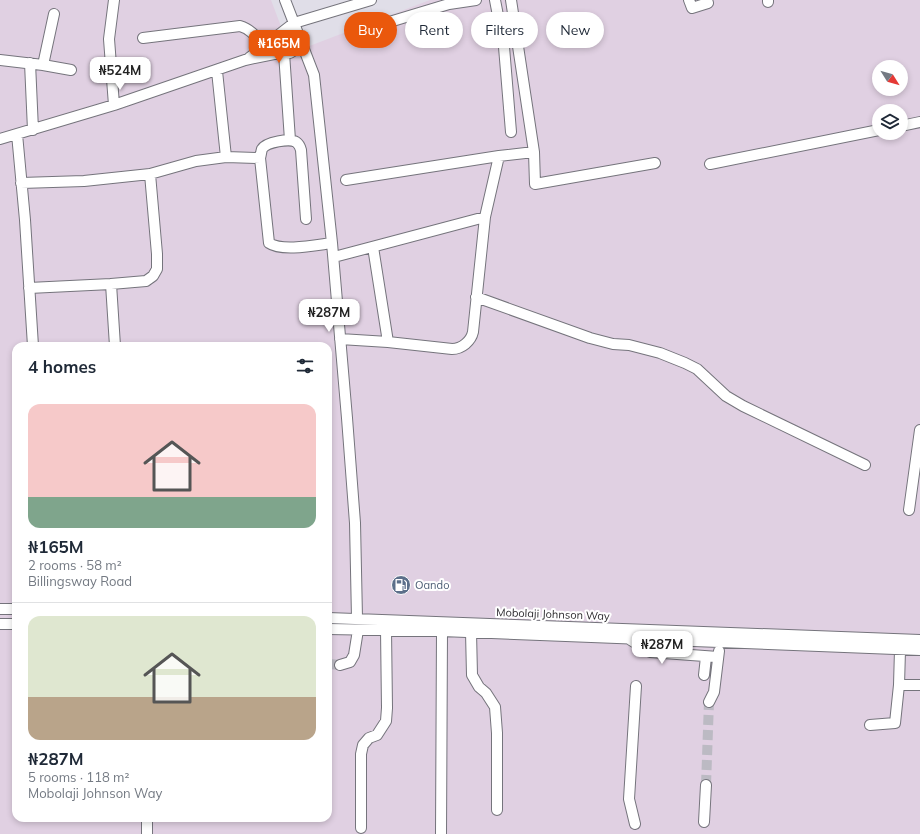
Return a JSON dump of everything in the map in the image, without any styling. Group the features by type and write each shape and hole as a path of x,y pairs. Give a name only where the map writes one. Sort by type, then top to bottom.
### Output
{"street":[{"path":"114,0 109,39 114,104"},
{"path":"285,0 314,75 334,257 355,523 357,618"},
{"path":"245,60 294,23 371,0"},
{"path":"397,20 449,4 476,0"},
{"path":"495,0 504,47 511,132"},
{"path":"511,0 534,152 535,184 655,163"},
{"path":"689,0 692,8 708,3 707,0"},
{"path":"43,65 54,14"},
{"path":"143,38 240,26 250,31 264,46"},
{"path":"0,139 114,104 245,60 274,54 290,53 303,45"},
{"path":"284,53 290,140"},
{"path":"0,60 30,63 71,70"},
{"path":"30,63 33,130"},
{"path":"217,70 226,157"},
{"path":"908,125 920,122"},
{"path":"710,164 872,131"},
{"path":"17,134 33,342"},
{"path":"306,219 301,150 299,144 290,140 270,143 262,150 260,158 269,243 273,246 286,248 332,243"},
{"path":"346,180 534,152"},
{"path":"340,339 456,349 466,344 472,337 473,332 485,217 499,156"},
{"path":"21,184 84,181 150,174 196,161 226,157 260,158"},
{"path":"29,288 146,281 154,276 157,269 157,254 150,174"},
{"path":"334,257 485,217"},
{"path":"372,247 388,342"},
{"path":"111,284 115,342"},
{"path":"476,297 590,338 613,344 629,345 685,363 697,370 726,396 743,406 865,465"},
{"path":"909,510 917,471 920,430"},
{"path":"0,609 12,609"},
{"name":"Mobolaji Johnson Way","path":"332,618 920,640"},
{"path":"0,624 12,624"},
{"name":"Mobolaji Johnson Way","path":"332,629 471,632 920,650"},
{"path":"340,665 350,662 354,655 358,630"},
{"path":"361,828 361,754 363,745 369,738 377,735 386,721 386,630"},
{"path":"440,834 442,631"},
{"path":"471,632 472,675 479,687 486,693 495,707 497,733 497,810"},
{"path":"629,639 650,652 718,658"},
{"path":"709,702 714,692 720,643"},
{"path":"870,725 895,723 899,685 900,650"},
{"path":"704,675 706,657"},
{"path":"899,685 920,685"},
{"path":"635,824 629,800 636,686"},
{"path":"704,822 706,785"},
{"path":"146,822 147,834"}],"shaded area":[{"path":"0,0 271,0 291,53 344,33 344,48 397,48 397,13 430,0 920,0 920,834 0,834"}],"tunnel":[{"path":"332,664 340,665"},
{"path":"706,785 709,702"}],"place":[{"name":"Oando","path":"401,585"}]}
